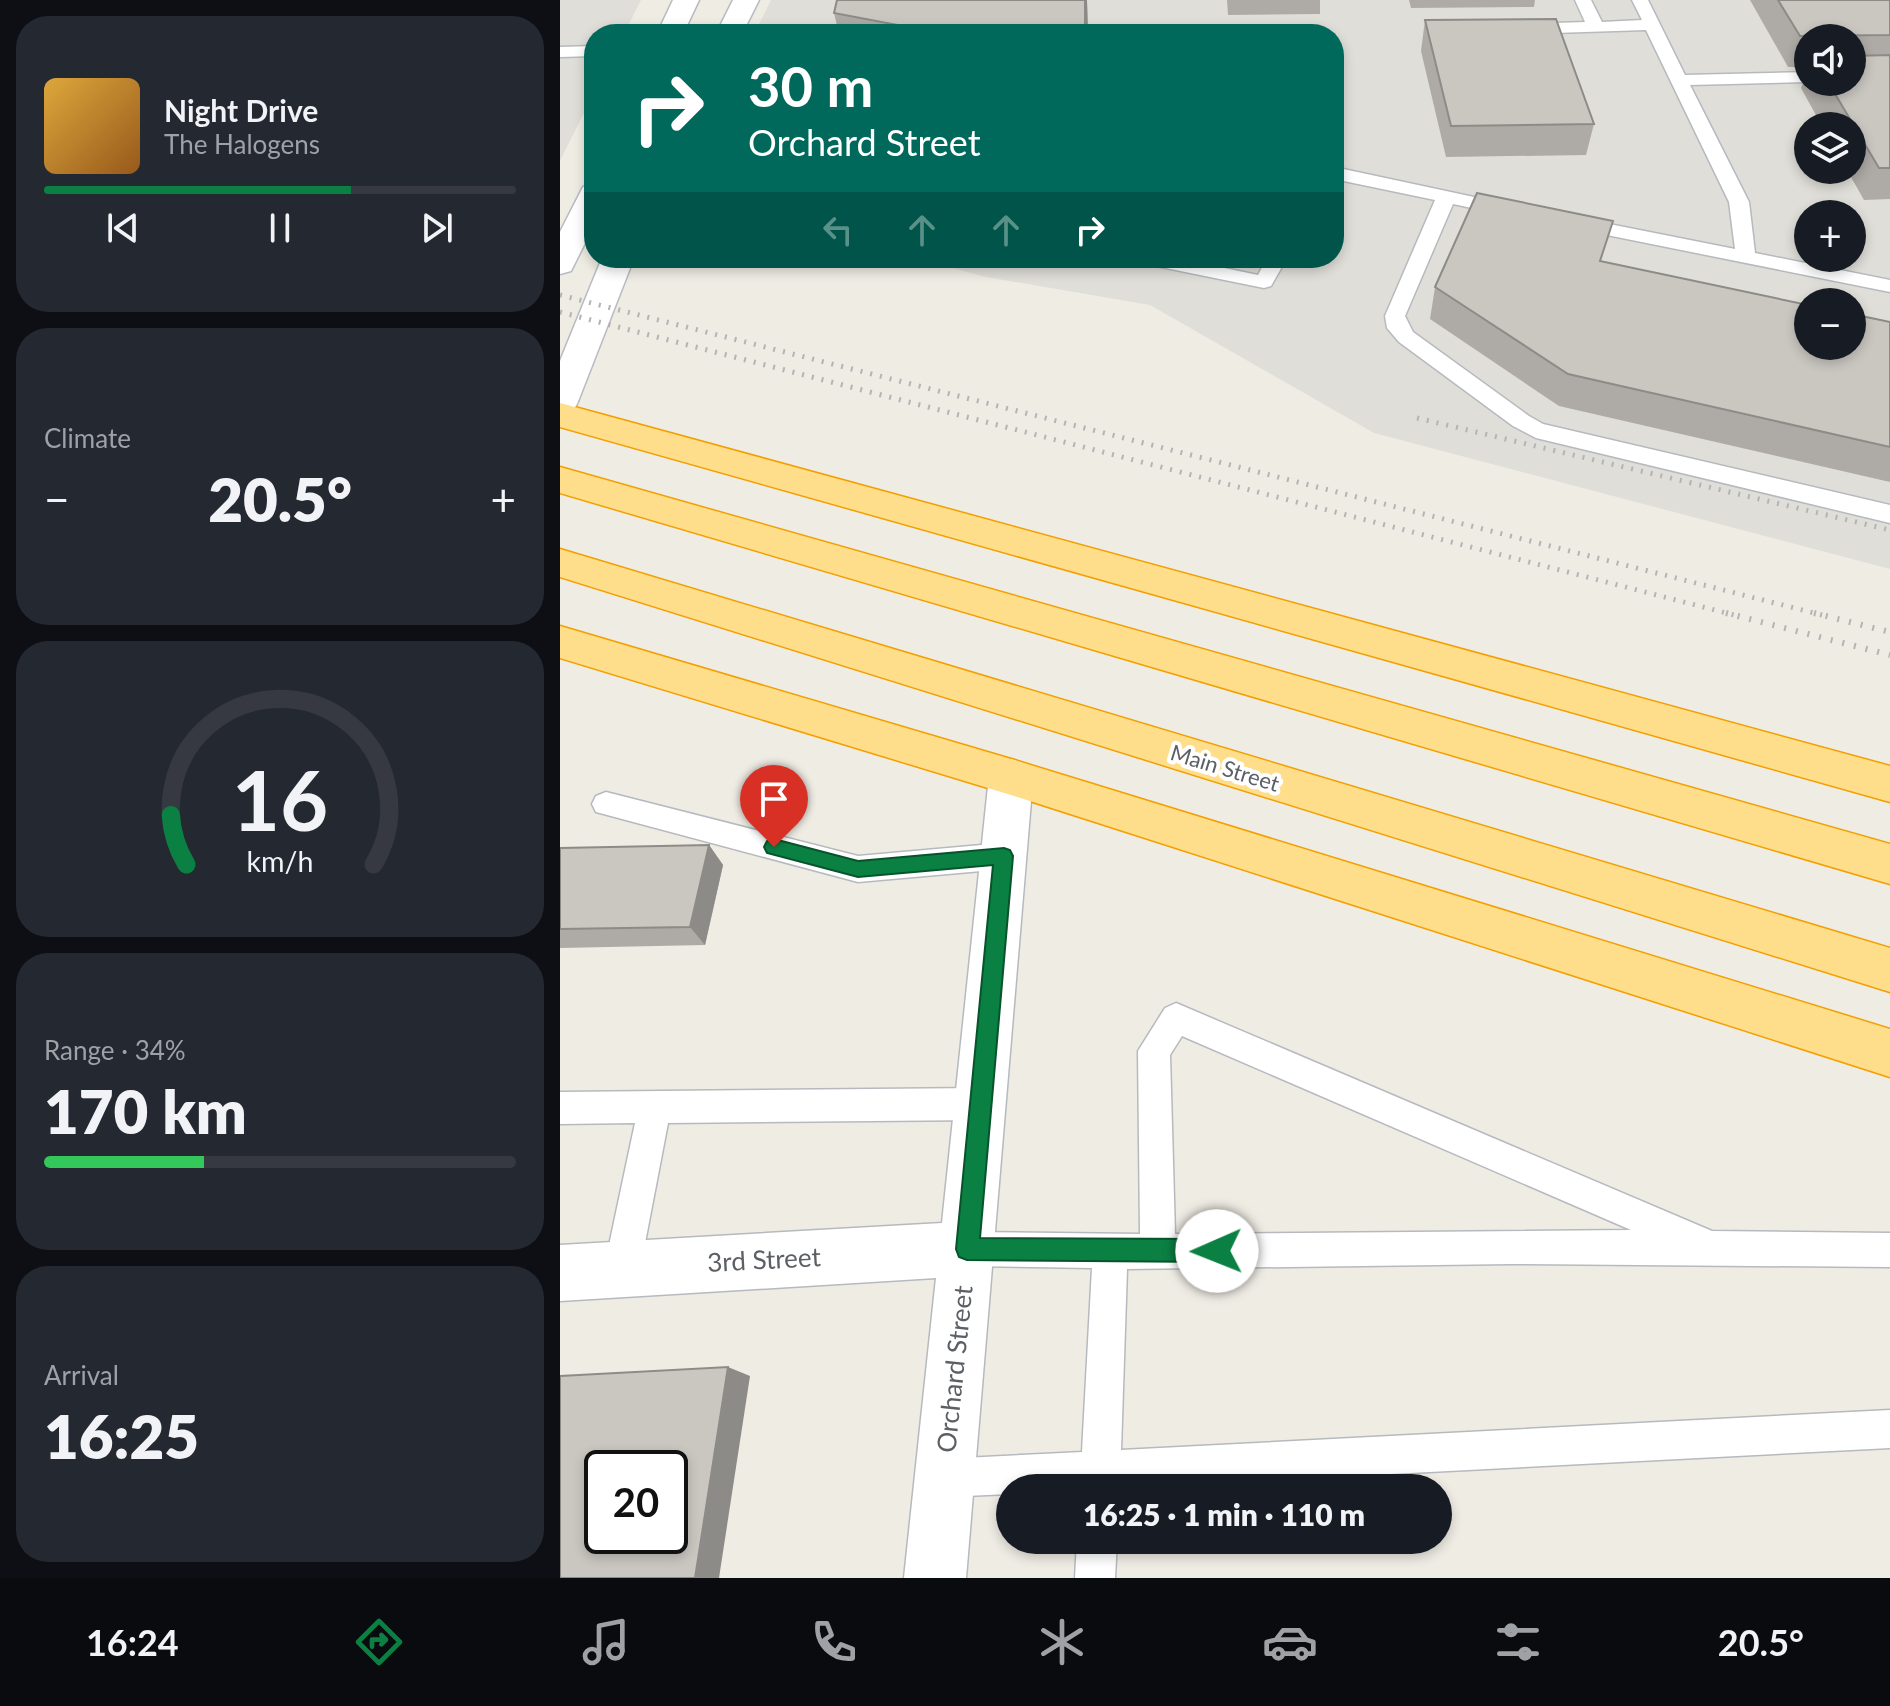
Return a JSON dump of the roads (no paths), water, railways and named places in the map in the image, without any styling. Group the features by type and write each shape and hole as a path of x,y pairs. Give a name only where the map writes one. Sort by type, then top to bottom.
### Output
{"highway":[{"path":"560,415 1890,784"},
{"path":"560,480 1890,864"},
{"name":"Main Street","path":"560,563 1890,970"},
{"path":"573,656 1011,777 1890,1053"}],"street":[{"path":"675,24 686,0"},
{"path":"734,24 746,0"},
{"path":"560,264 584,214"},
{"path":"560,404 614,268"},
{"name":"Orchard Street","path":"935,1578 1011,777"},
{"name":"3rd Street","path":"560,1273 967,1249"}],"lane":[{"path":"1583,0 1596,27"},
{"path":"1640,0 1739,202 1746,257"},
{"path":"1507,29 1652,25"},
{"path":"560,52 584,51"},
{"path":"1678,80 1794,77"},
{"path":"1344,175 1890,286"},
{"path":"1446,198 1395,316 1398,328 1521,421 1536,430 1890,514"},
{"path":"1195,268 1264,282 1272,268"},
{"path":"606,804 858,869 1004,856"},
{"path":"1158,1252 1154,1051 1176,1018 1714,1248"},
{"path":"560,1108 981,1104"},
{"path":"622,1269 655,1107"},
{"path":"967,1249 1158,1252 1511,1247 1890,1250"},
{"path":"1101,1474 1110,1251"},
{"path":"1180,1474 1890,1429"},
{"path":"943,1478 996,1478"},
{"path":"1095,1578 1096,1554"}],"railway":[{"path":"560,295 1822,615"},
{"path":"560,312 1734,615"},
{"path":"1417,418 1890,530"},
{"path":"1726,613 1890,655"},
{"path":"1814,613 1822,615"},
{"path":"1822,615 1890,632"}]}
